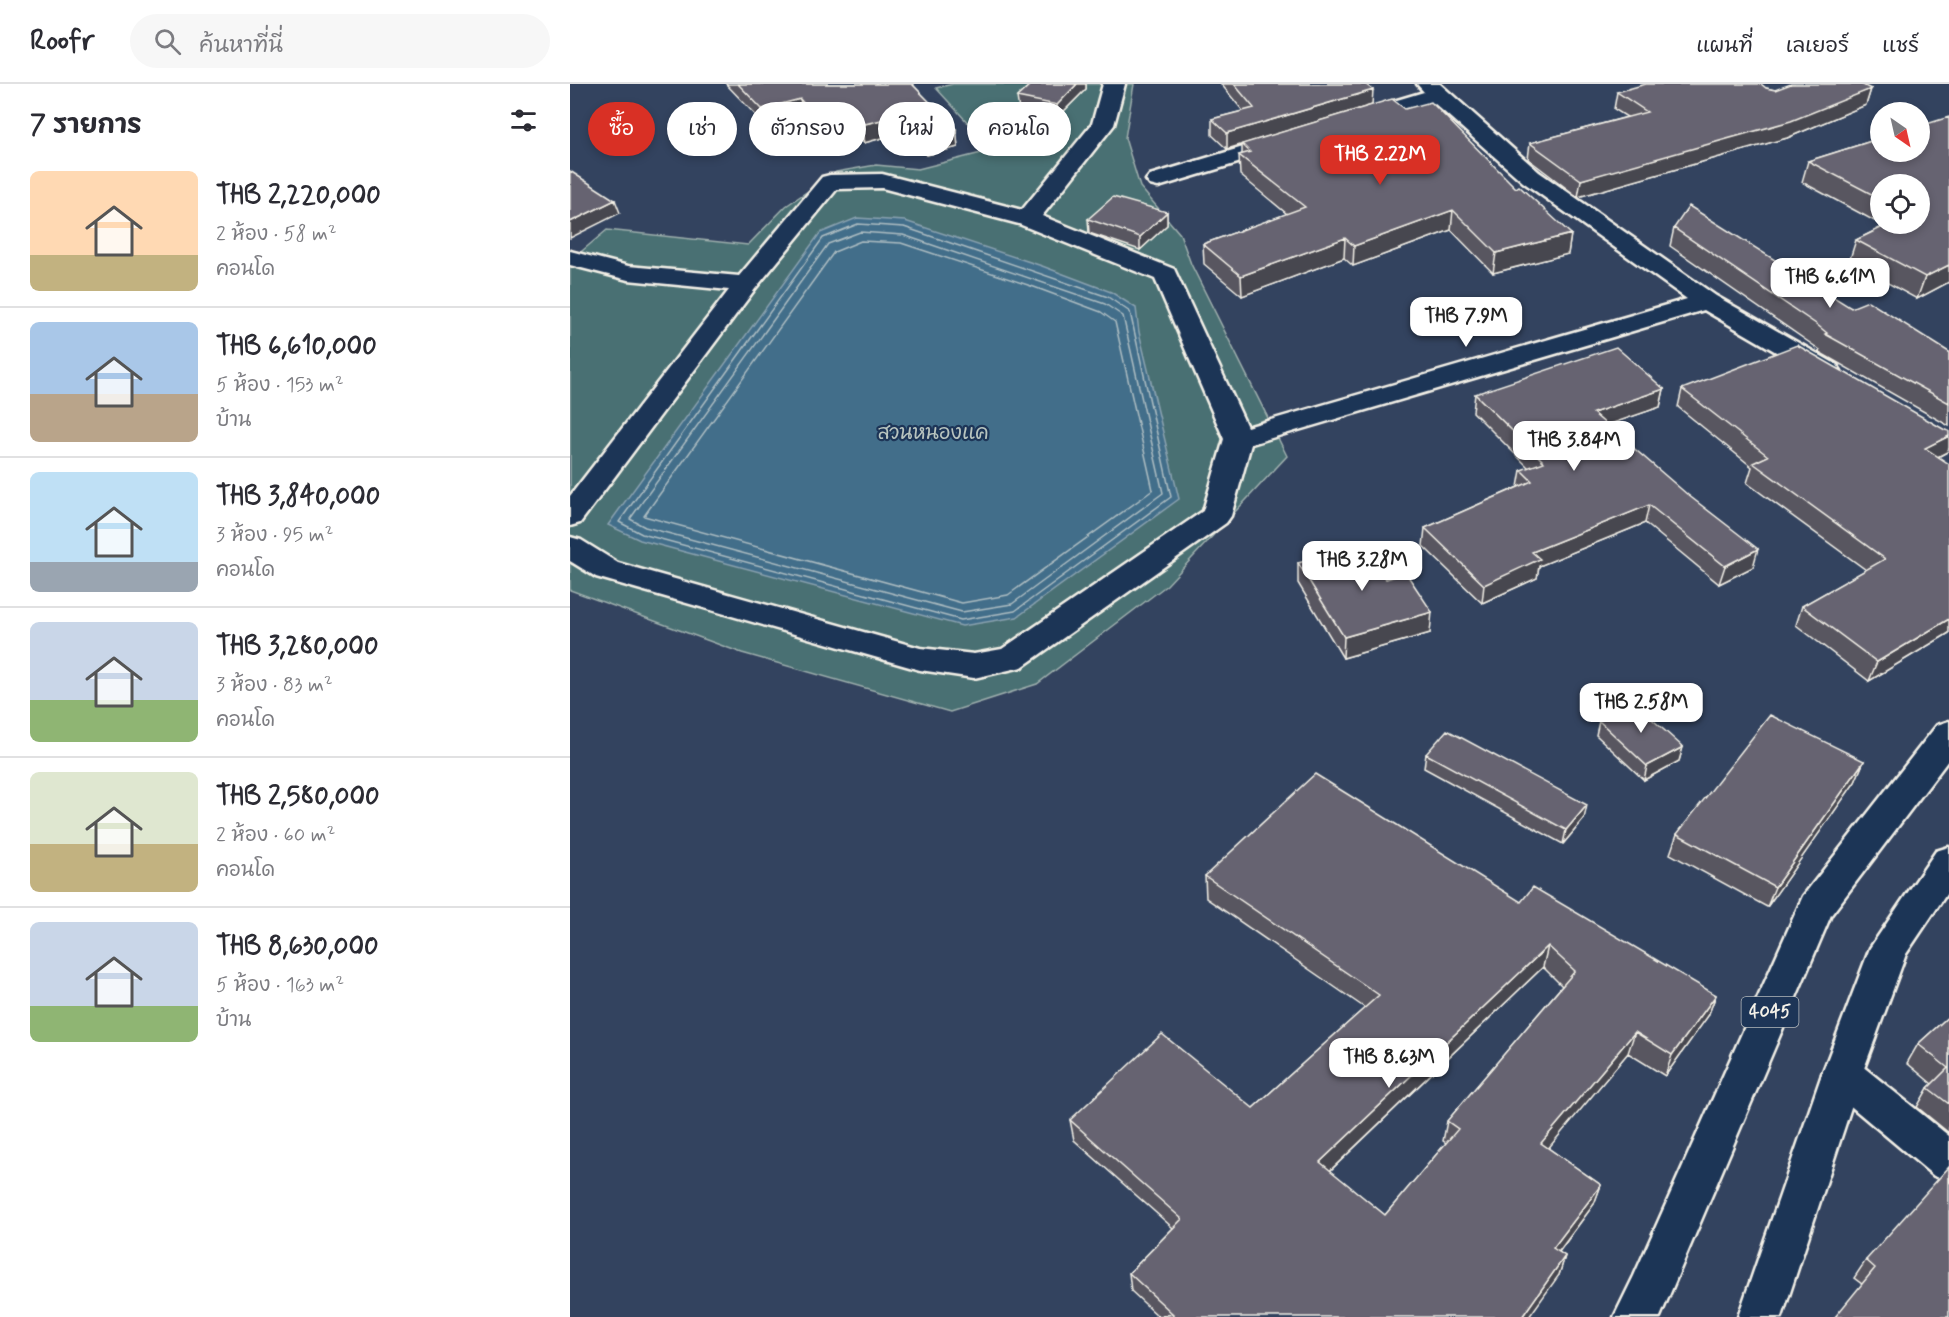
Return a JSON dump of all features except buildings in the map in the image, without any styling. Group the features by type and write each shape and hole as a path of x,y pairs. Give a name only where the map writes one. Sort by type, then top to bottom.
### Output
{"street":[{"path":"1027,219 1103,125 1114,84"},
{"path":"1337,126 1433,90 1531,177 1707,301 1848,382"},
{"path":"1158,180 1304,136"},
{"path":"570,516 746,284 830,182 882,181 1027,219 1165,274 1238,439 1216,516 1011,659 974,666 920,659 607,570 570,547"},
{"path":"570,258 628,273 746,284"},
{"path":"1238,439 1707,301"},
{"name":"4045","path":"1636,1317 1650,1291 1816,907 1949,734"},
{"path":"1760,1317 1842,1074 1889,948 1949,861"},
{"path":"1842,1074 1949,1162"}],"green space":[{"name":"สวนหนองแค","path":"953,84 1134,84 1125,138 1140,187 1180,234 1191,264 1287,456 1167,585 1037,684 950,712 742,653 570,590 570,261 607,230 748,245 786,206 836,172 876,165 918,169 969,156 1071,156 1071,102 967,102 967,122 955,109 955,102 949,102 936,88"}],"water":[{"path":"857,218 905,221 1042,266 1111,292 1136,308 1139,332 1179,499 1017,617 962,626 640,540 608,525 820,233"}]}
